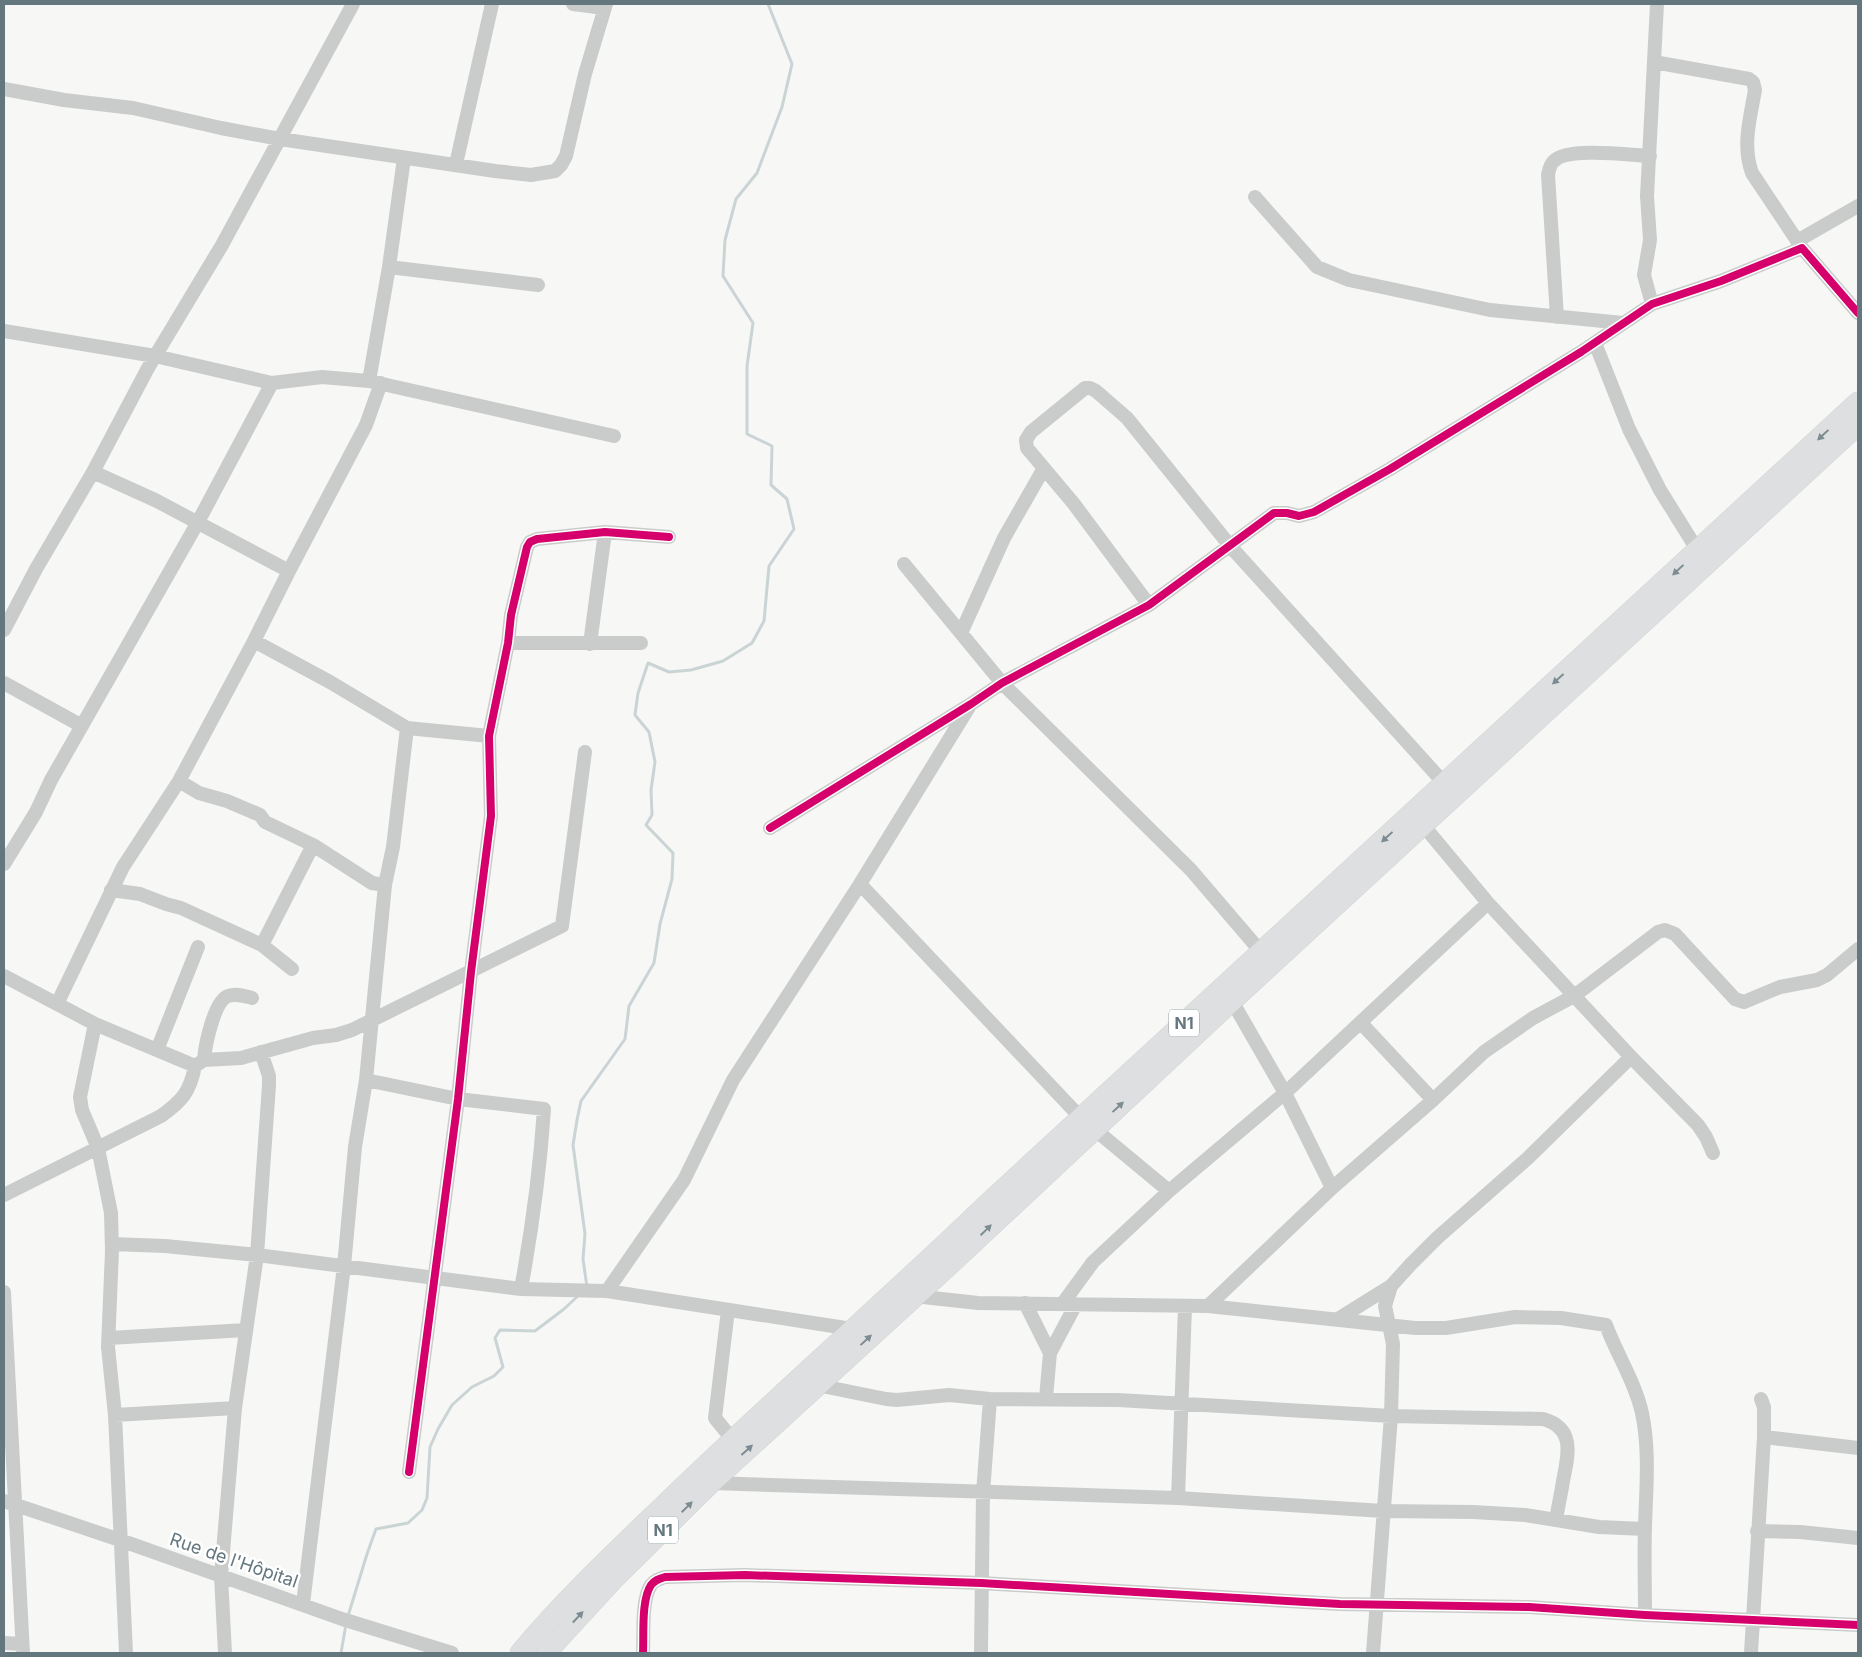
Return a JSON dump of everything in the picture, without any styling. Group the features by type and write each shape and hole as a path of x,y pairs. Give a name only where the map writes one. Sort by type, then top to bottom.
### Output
{"highway":[{"name":"N1","path":"1227,994 1262,953 1418,819 1444,783 1858,402"},
{"name":"N1","path":"546,1653 615,1578 711,1483 817,1385 907,1292 986,1205 1088,1124 1418,819 1858,425"},
{"name":"N1","path":"520,1653 600,1567 732,1439 852,1329 907,1292"}],"street":[{"path":"4,630 36,568 94,472 155,356 222,245 353,4"},
{"path":"456,164 492,4"},
{"path":"4,89 64,100 133,108 221,128 280,138 404,158 531,175 555,171 566,156 584,74 605,6 573,4"},
{"path":"1652,304 1644,275 1650,240 1647,196 1657,4"},
{"path":"1654,62 1749,79 1753,82 1755,90 1746,148 1747,159 1752,173 1799,244 1858,313"},
{"path":"1558,317 1548,175 1551,164 1556,159 1582,152 1650,156"},
{"path":"56,1004 111,890 179,780 254,641 366,425 375,382 404,158"},
{"path":"1255,197 1317,268 1334,275 1349,280 1490,310 1623,323"},
{"path":"770,828 1002,683 1149,605 1274,513 1287,513 1299,516 1314,512 1390,470 1595,343 1652,304 1721,281 1799,244 1858,206"},
{"path":"389,266 538,285"},
{"path":"4,331 155,356 272,383 322,377 375,382 614,436"},
{"path":"1595,343 1629,430 1660,490 1698,551"},
{"path":"4,864 36,812 51,780 198,522 272,383"},
{"path":"1149,605 1074,504 1027,448 1026,440 1031,432 1085,388 1096,391 1127,418 1231,546 1444,783"},
{"path":"961,633 1009,530 1044,468"},
{"path":"94,472 155,500 289,571"},
{"path":"409,1472 458,1099 471,972 491,816 489,736 508,643 513,607 527,547 530,542 537,538 605,532 669,537"},
{"path":"590,644 605,532"},
{"path":"904,564 1002,683 1191,870 1262,953"},
{"path":"254,641 330,682 407,728 489,736"},
{"path":"508,643 641,643"},
{"path":"4,683 82,726"},
{"path":"607,1291 684,1180 733,1080 860,884 971,704"},
{"path":"303,1604 344,1266 355,1147 366,1080 384,885 393,847 407,728"},
{"path":"4,976 95,1024 157,1050 199,1063 218,1059 229,1060 313,1038 336,1035 372,1022 562,926 585,752"},
{"path":"179,780 199,793 227,801 260,815 265,822 313,845 372,883 384,885"},
{"path":"1418,819 1488,904 1631,1057 1698,1125 1713,1153"},
{"path":"262,945 313,845"},
{"path":"860,884 1088,1124 1169,1191"},
{"path":"111,890 140,894 181,908 262,945 292,969"},
{"path":"1046,1398 1050,1353 1069,1303 1093,1262 1169,1191 1285,1094 1488,904"},
{"path":"1208,1306 1332,1188 1433,1100 1484,1052 1520,1026 1574,996 1658,932 1665,930 1676,934 1735,999 1739,1001 1749,1000 1780,987 1817,980 1827,975 1858,949"},
{"path":"157,1050 198,947"},
{"path":"1227,994 1285,1094 1332,1188"},
{"path":"4,1196 161,1116 176,1105 191,1085 222,1000 229,995 252,998"},
{"path":"1361,1023 1433,1100"},
{"path":"95,1024 80,1097 82,1110 98,1148 111,1213 109,1338 115,1414 126,1653"},
{"path":"225,1653 221,1576 235,1408 257,1254 269,1085 269,1076 261,1052"},
{"path":"1338,1319 1391,1286 1410,1264 1437,1238 1528,1158 1631,1057"},
{"path":"366,1080 458,1099 544,1109 533,1222 521,1289"},
{"path":"112,1244 165,1246 257,1254 521,1289 607,1291 852,1329"},
{"path":"1373,1653 1391,1416 1392,1344 1385,1306 1391,1286"},
{"path":"4,1292 8,1362 9,1502 22,1648 4,1643"},
{"path":"907,1292 978,1303 1208,1306 1390,1326 1446,1328 1515,1318 1540,1317 1570,1319 1606,1326 1630,1378 1642,1413 1648,1450 1645,1529 1645,1615"},
{"path":"1025,1303 1050,1353"},
{"path":"1178,1498 1185,1307"},
{"path":"728,1310 715,1418 732,1439"},
{"path":"109,1338 246,1330"},
{"path":"817,1385 897,1400 949,1395 990,1399 1046,1398 1181,1403 1391,1416 1543,1419 1556,1424 1562,1430 1567,1440 1568,1454 1556,1520"},
{"path":"981,1653 983,1493 990,1399"},
{"path":"1751,1653 1764,1437 1764,1407 1761,1399"},
{"path":"115,1414 235,1408"},
{"path":"1764,1437 1858,1448"},
{"path":"711,1483 1178,1498 1383,1511 1472,1512 1525,1515 1599,1527 1645,1529"},
{"name":"Rue de l'Hôpital","path":"9,1502 347,1620 452,1653"},
{"path":"1758,1531 1800,1532 1858,1538"},
{"path":"642,1653 646,1596 656,1580 665,1577 745,1575 981,1584 1376,1606 1529,1607 1645,1615 1858,1625"}],"waterway":[{"path":"587,1287 583,1259 585,1234 573,1145 577,1120 581,1101 625,1039 629,1006 654,963 660,924 672,879 673,853 646,825 652,815 651,790 655,762 649,732 635,715 638,693 648,663 669,672 691,670 723,661 752,643 764,621 769,566 794,529 787,499 771,485 772,446 747,434 747,366 753,323 723,276 725,240 736,199 757,173 782,107 792,64 768,4"},
{"path":"348,1616 376,1529 408,1523 422,1510 427,1498 430,1447 452,1405 472,1387 494,1376 503,1367 495,1338 500,1330 535,1331 579,1295"},
{"path":"341,1653 346,1624"}],"cycle path":[{"path":"770,828 1002,683 1149,605 1274,513 1287,513 1299,516 1314,512 1390,469 1581,352 1652,304 1721,281 1802,248 1858,313"},
{"path":"409,1472 458,1099 471,972 491,816 489,736 508,643 511,615 527,547 530,542 537,539 605,532 669,537"},
{"path":"643,1653 646,1599 648,1591 654,1582 665,1577 745,1575 981,1583 1340,1604 1529,1607 1645,1615 1858,1625"}]}
